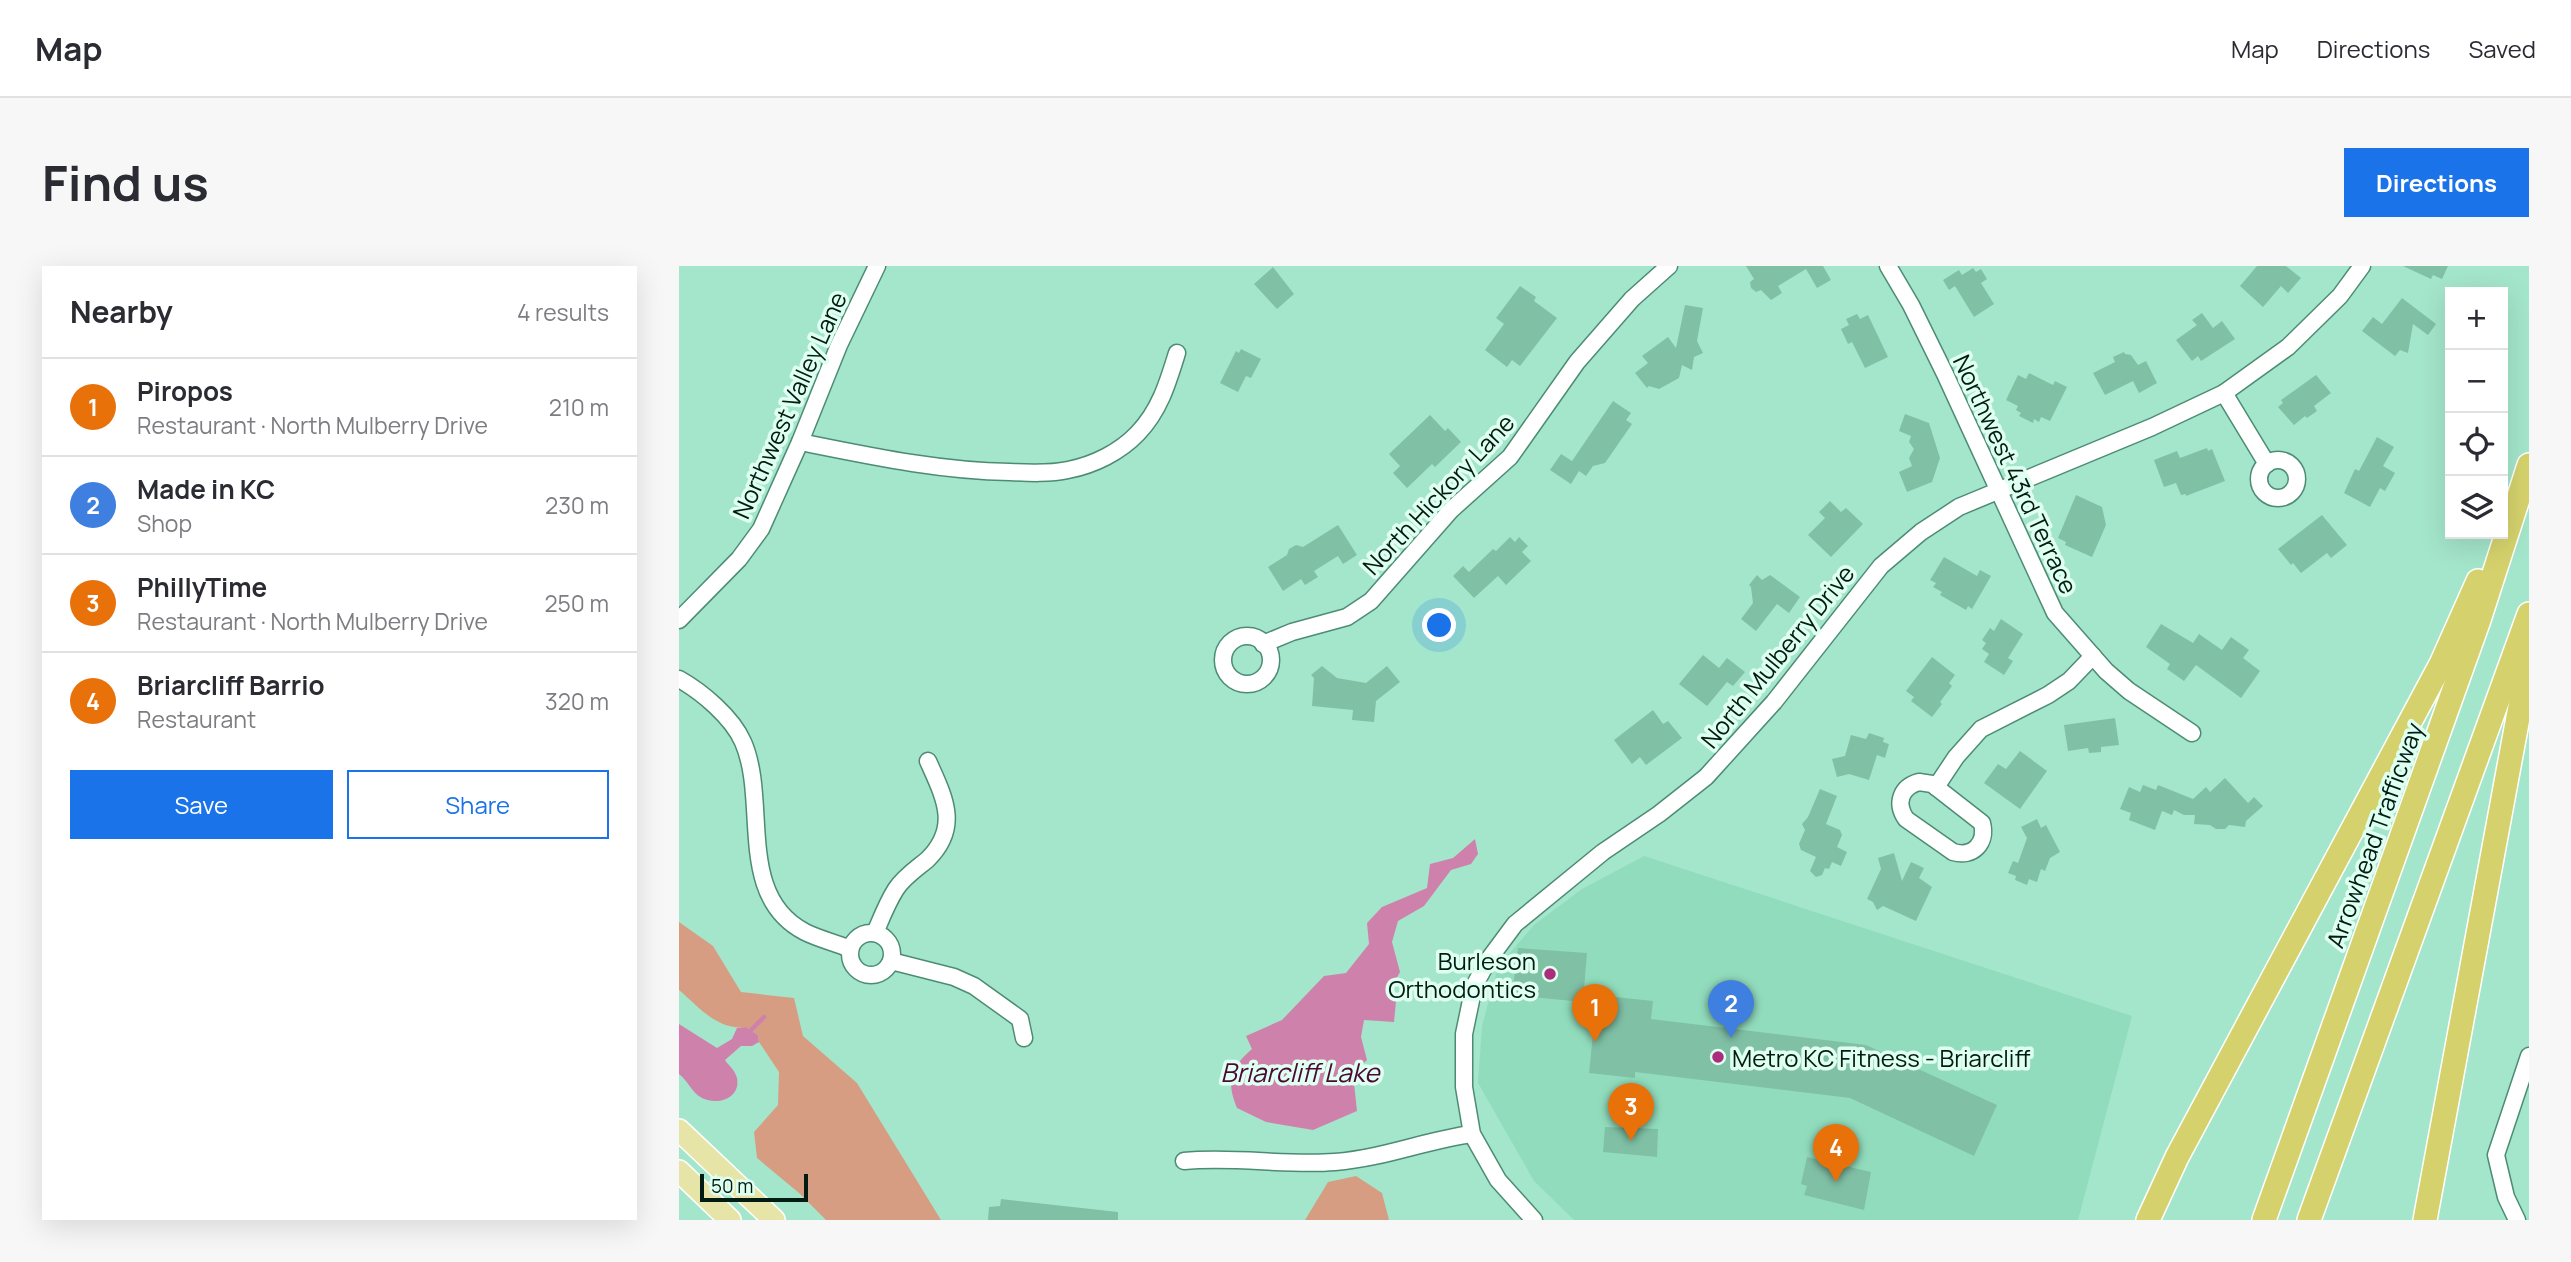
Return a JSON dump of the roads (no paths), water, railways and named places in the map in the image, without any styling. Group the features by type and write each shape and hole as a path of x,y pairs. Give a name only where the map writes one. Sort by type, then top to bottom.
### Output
{"highway":[{"name":"Arrowhead Trafficway","path":"2264,1220 2479,620 2529,465"},
{"path":"2508,519 2514,506"},
{"path":"2148,1220 2177,1157 2441,664 2499,539"},
{"path":"2309,1220 2529,614"},
{"path":"2425,1220 2529,658"}],"main road":[{"path":"679,1130 774,1220"},
{"path":"679,1171 730,1220"}],"street":[{"name":"Northwest Valley Lane","path":"679,620 751,545 774,504 839,345 877,266"},
{"name":"North Hickory Lane","path":"1263,644 1292,632 1347,617 1371,601 1444,517 1510,457 1577,362 1632,299 1669,266"},
{"name":"Northwest 43rd Terrace","path":"1888,266 1922,328 2000,490 2055,613 2129,691 2192,733"},
{"name":"North Mulberry Drive","path":"1534,1220 1498,1180 1472,1134 1464,1087 1463,1049 1469,1004 1478,978 1515,924 1603,852 1659,814 1706,777 1774,702 1881,566 1921,532 1959,507 2152,427 2224,393 2288,347 2340,296 2362,266"},
{"path":"800,442 911,464 973,472 1067,471 1089,464 1118,449 1137,433 1164,396 1177,353"},
{"path":"2224,393 2267,464"},
{"path":"1936,787 1956,757 1982,729 2069,681 2093,656"},
{"path":"679,679 723,715 743,742 750,776 759,869 777,906 804,932 851,949"},
{"path":"875,933 896,889 939,846 947,829 944,797 928,761"},
{"path":"1919,782 1936,787 1982,823 1983,838 1974,850 1960,854 1953,852 1906,819 1902,813 1900,799 1907,787 1919,782"},
{"path":"875,933 890,943 891,961 882,972 868,975 856,969 852,963 851,949 857,938 875,933"},
{"path":"891,961 954,977 974,986 1020,1019 1024,1038"},
{"path":"2517,1220 2506,1197 2496,1154 2529,1056"},
{"path":"1184,1160 1218,1157 1332,1163 1372,1158 1454,1136 1472,1134"}],"water":[{"name":"Briarcliff Lake","path":"1475,839 1478,854 1471,864 1451,870 1424,906 1398,921 1392,942 1400,972 1387,996 1396,1001 1394,1022 1364,1020 1361,1037 1367,1060 1353,1074 1357,1111 1313,1130 1266,1122 1237,1108 1231,1082 1239,1062 1252,1049 1246,1036 1282,1020 1324,976 1346,973 1369,944 1367,923 1382,907 1427,888 1430,864 1453,858"},
{"path":"679,1024 717,1048 732,1039 737,1028 746,1027 758,1035 759,1042 752,1046 741,1046 725,1060 737,1078 732,1095 715,1101 702,1098 679,1074"}],"waterway":[{"path":"751,1030 764,1017"}],"place":[{"name":"Burleson Orthodontics","path":"1550,974"},
{"name":"Made in KC","path":"1731,1038"},
{"name":"Piropos","path":"1595,1042"},
{"name":"Metro KC Fitness - Briarcliff","path":"1718,1057"},
{"name":"PhillyTime","path":"1631,1141"},
{"name":"Briarcliff Barrio","path":"1836,1182"}]}
